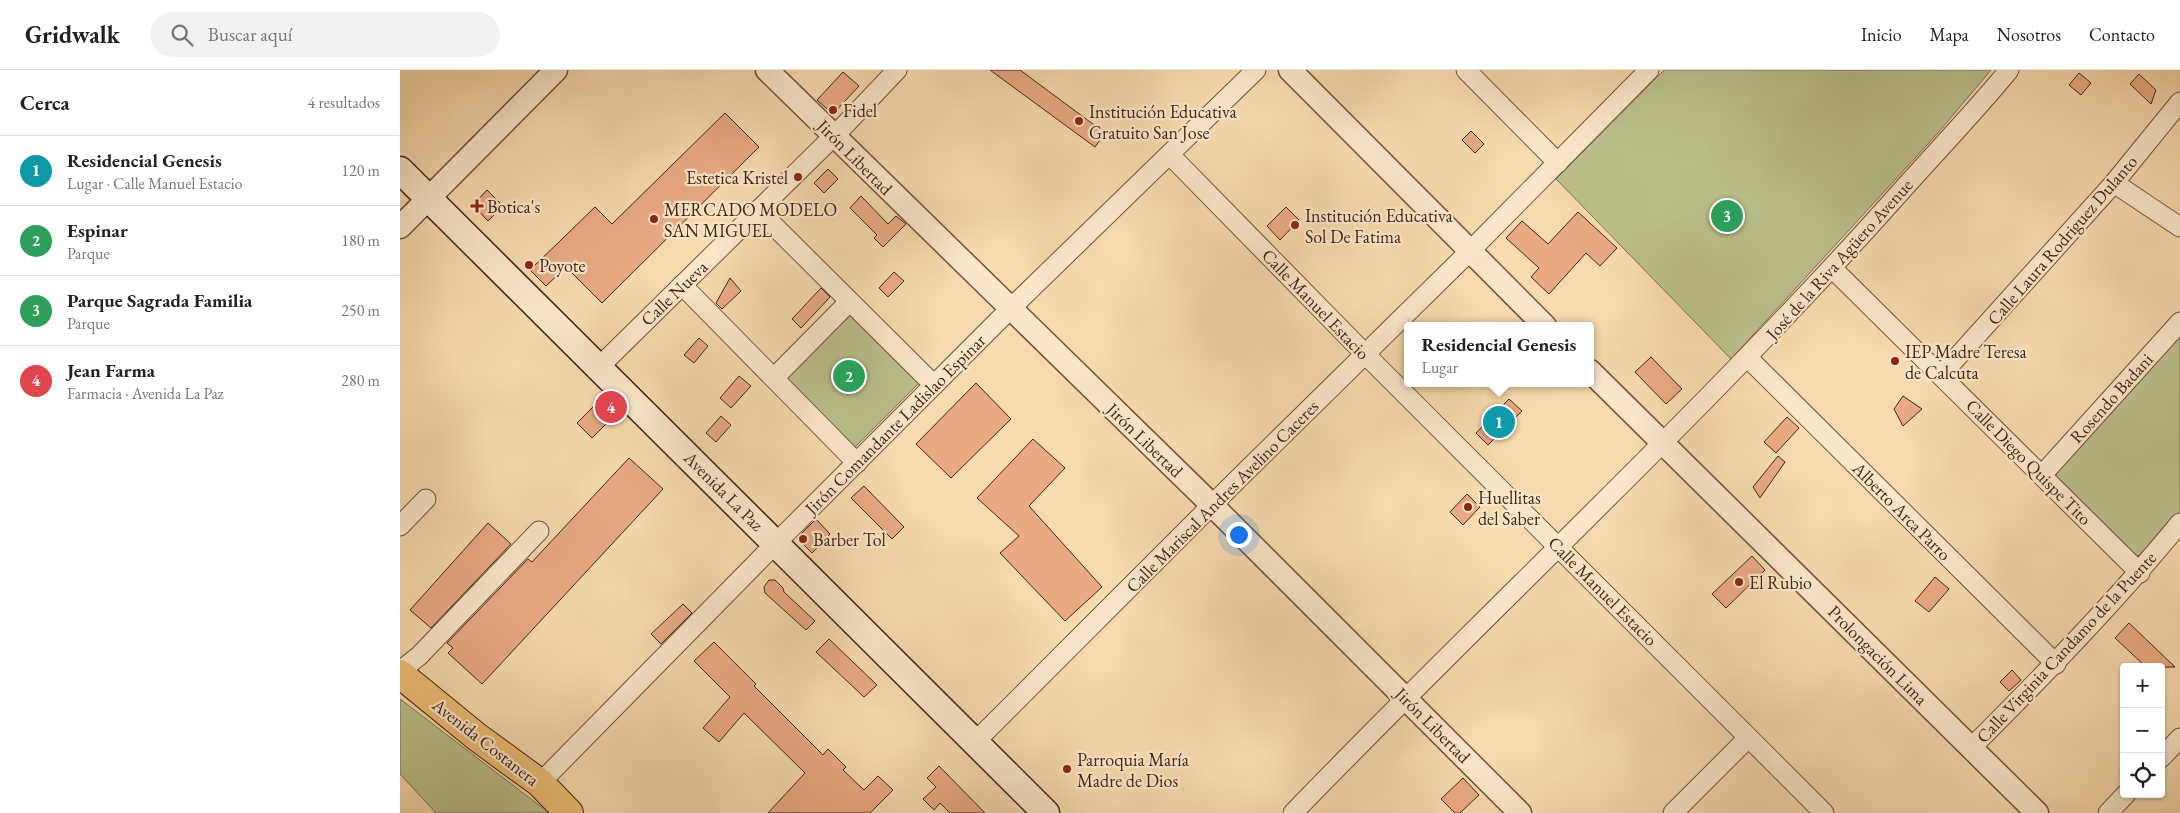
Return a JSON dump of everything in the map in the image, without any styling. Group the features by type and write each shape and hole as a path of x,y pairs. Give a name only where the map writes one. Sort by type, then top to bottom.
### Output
{"main road":[{"name":"Avenida La Paz","path":"400,170 1046,813"},
{"name":"Avenida Costanera","path":"400,672 477,737 540,783 569,813"}],"street":[{"path":"400,227 556,70"},
{"name":"Jirón Libertad","path":"767,70 1212,505 1520,813"},
{"name":"Calle Nueva","path":"599,367 834,136 897,70"},
{"name":"Jirón Comandante Ladislao Espinar","path":"540,783 1010,309 1256,70"},
{"path":"1290,70 1541,322"},
{"path":"1466,70 1558,163"},
{"name":"José de la Riva Agüero Avenue","path":"1293,813 1405,697 1748,358 1832,268 2009,70"},
{"name":"Calle Mariscal Andres Avelino Caceres","path":"975,742 1558,163 1645,71"},
{"name":"Calle Laura Rodriguez Dulanto","path":"1941,375 2114,182 2180,102"},
{"name":"Calle Manuel Estacio","path":"1170,155 1365,354 1824,813"},
{"path":"2114,182 2180,227"},
{"path":"758,210 934,385"},
{"name":"Calle Diego Quispe Tito","path":"1832,268 2140,573"},
{"path":"682,285 856,463"},
{"path":"774,378 849,302"},
{"name":"Rosendo Badani","path":"2042,474 2180,322"},
{"name":"Alberto Arca Parro","path":"1748,358 2056,664"},
{"name":"Prolongación Lima","path":"1594,375 2037,813"},
{"path":"400,526 426,499"},
{"name":"Calle Virginia Candamo de la Puente","path":"1971,748 2056,664 2140,573 2180,523"},
{"path":"400,672 419,656 539,531"},
{"path":"1672,813 1748,738"},
{"path":"2165,754 2180,738"},
{"path":"2108,813 2122,798"}],"green space":[{"path":"1664,70 1991,70 1937,134 1731,359 1556,179"},
{"path":"846,304 922,380 853,449 777,373"},
{"path":"2180,329 2180,514 2149,553 2135,556 2056,481 2057,467"},
{"path":"400,699 548,813 436,813 400,774"}],"building":[{"path":"990,70 1020,70 1105,133 1095,147"},
{"path":"843,72 859,86 833,114 817,100"},
{"path":"2079,73 2091,83 2081,95 2069,85"},
{"path":"2139,74 2156,90 2151,104 2130,84"},
{"path":"725,113 759,147 602,303 566,267 546,286 530,270 595,207 612,224"},
{"path":"1471,131 1484,144 1475,153 1462,140"},
{"path":"828,169 838,179 824,193 814,183"},
{"path":"487,190 503,206 488,221 473,205"},
{"path":"861,196 888,224 896,216 906,224 883,247 874,238 877,235 850,208"},
{"path":"1286,207 1299,220 1280,240 1267,226"},
{"path":"1578,212 1617,248 1600,266 1586,253 1549,294 1531,277 1539,268 1506,238 1522,221 1548,244"},
{"path":"894,272 904,281 888,297 879,288"},
{"path":"730,278 741,291 722,309 716,303"},
{"path":"821,288 830,297 801,328 792,319"},
{"path":"699,338 708,346 694,363 684,355"},
{"path":"1651,357 1682,389 1666,404 1635,372"},
{"path":"739,376 751,386 731,408 720,398"},
{"path":"976,383 1011,419 951,478 916,444"},
{"path":"604,396 619,411 592,438 577,423"},
{"path":"1903,396 1922,409 1903,426 1894,409"},
{"path":"1509,399 1522,411 1488,445 1476,433"},
{"path":"721,416 731,425 716,442 706,433"},
{"path":"1787,417 1799,428 1776,453 1764,442"},
{"path":"1033,439 1065,468 1029,506 1102,587 1065,621 1000,553 1019,536 977,498"},
{"path":"1778,456 1785,462 1760,498 1753,487"},
{"path":"629,458 663,489 482,684 448,653 453,648 447,643 528,559 532,562"},
{"path":"864,486 904,527 892,539 851,498"},
{"name":"Huellitas del Saber","path":"1467,494 1480,507 1463,525 1450,512"},
{"path":"816,519 830,534 812,553 797,538"},
{"path":"488,523 511,544 431,628 410,610"},
{"name":"El Rubio","path":"1752,556 1765,570 1726,608 1712,594"},
{"path":"1935,577 1949,589 1929,612 1915,601"},
{"path":"769,580 775,580 783,588 784,592 815,621 806,630 765,593 764,587"},
{"path":"683,604 692,613 661,644 651,634"},
{"path":"2129,623 2175,667 2165,667 2165,663 2142,663 2115,638"},
{"path":"829,639 877,685 864,697 816,652"},
{"path":"714,642 756,684 754,686 823,755 828,749 846,767 843,770 864,790 878,776 893,790 870,813 768,813 805,773 744,713 719,742 703,728 730,697 694,661"},
{"path":"2012,670 2021,680 2009,691 2000,682"},
{"path":"939,766 985,813 950,813 940,803 934,810 923,799 936,787 927,778"},
{"path":"1463,778 1479,795 1460,813 1455,813 1441,799"}],"place":[{"name":"Fidel","path":"833,110"},
{"name":"Institución Educativa Gratuito San Jose","path":"1079,121"},
{"name":"Estetica Kristel","path":"798,177"},
{"name":"Botica's","path":"477,206"},
{"name":"Parque Sagrada Familia","path":"1727,216"},
{"name":"MERCADO MODELO SAN MIGUEL","path":"654,219"},
{"name":"Institución Educativa Sol De Fatima","path":"1295,225"},
{"name":"Poyote","path":"529,265"},
{"name":"IEP Madre Teresa de Calcuta","path":"1895,361"},
{"name":"Espinar","path":"849,376"},
{"name":"Jean Farma","path":"611,407"},
{"name":"Residencial Genesis","path":"1499,422"},
{"name":"Huellitas del Saber","path":"1468,507"},
{"name":"Barber Tol","path":"803,539"},
{"name":"El Rubio","path":"1739,582"},
{"name":"Parroquia María Madre de Dios","path":"1067,769"}]}
